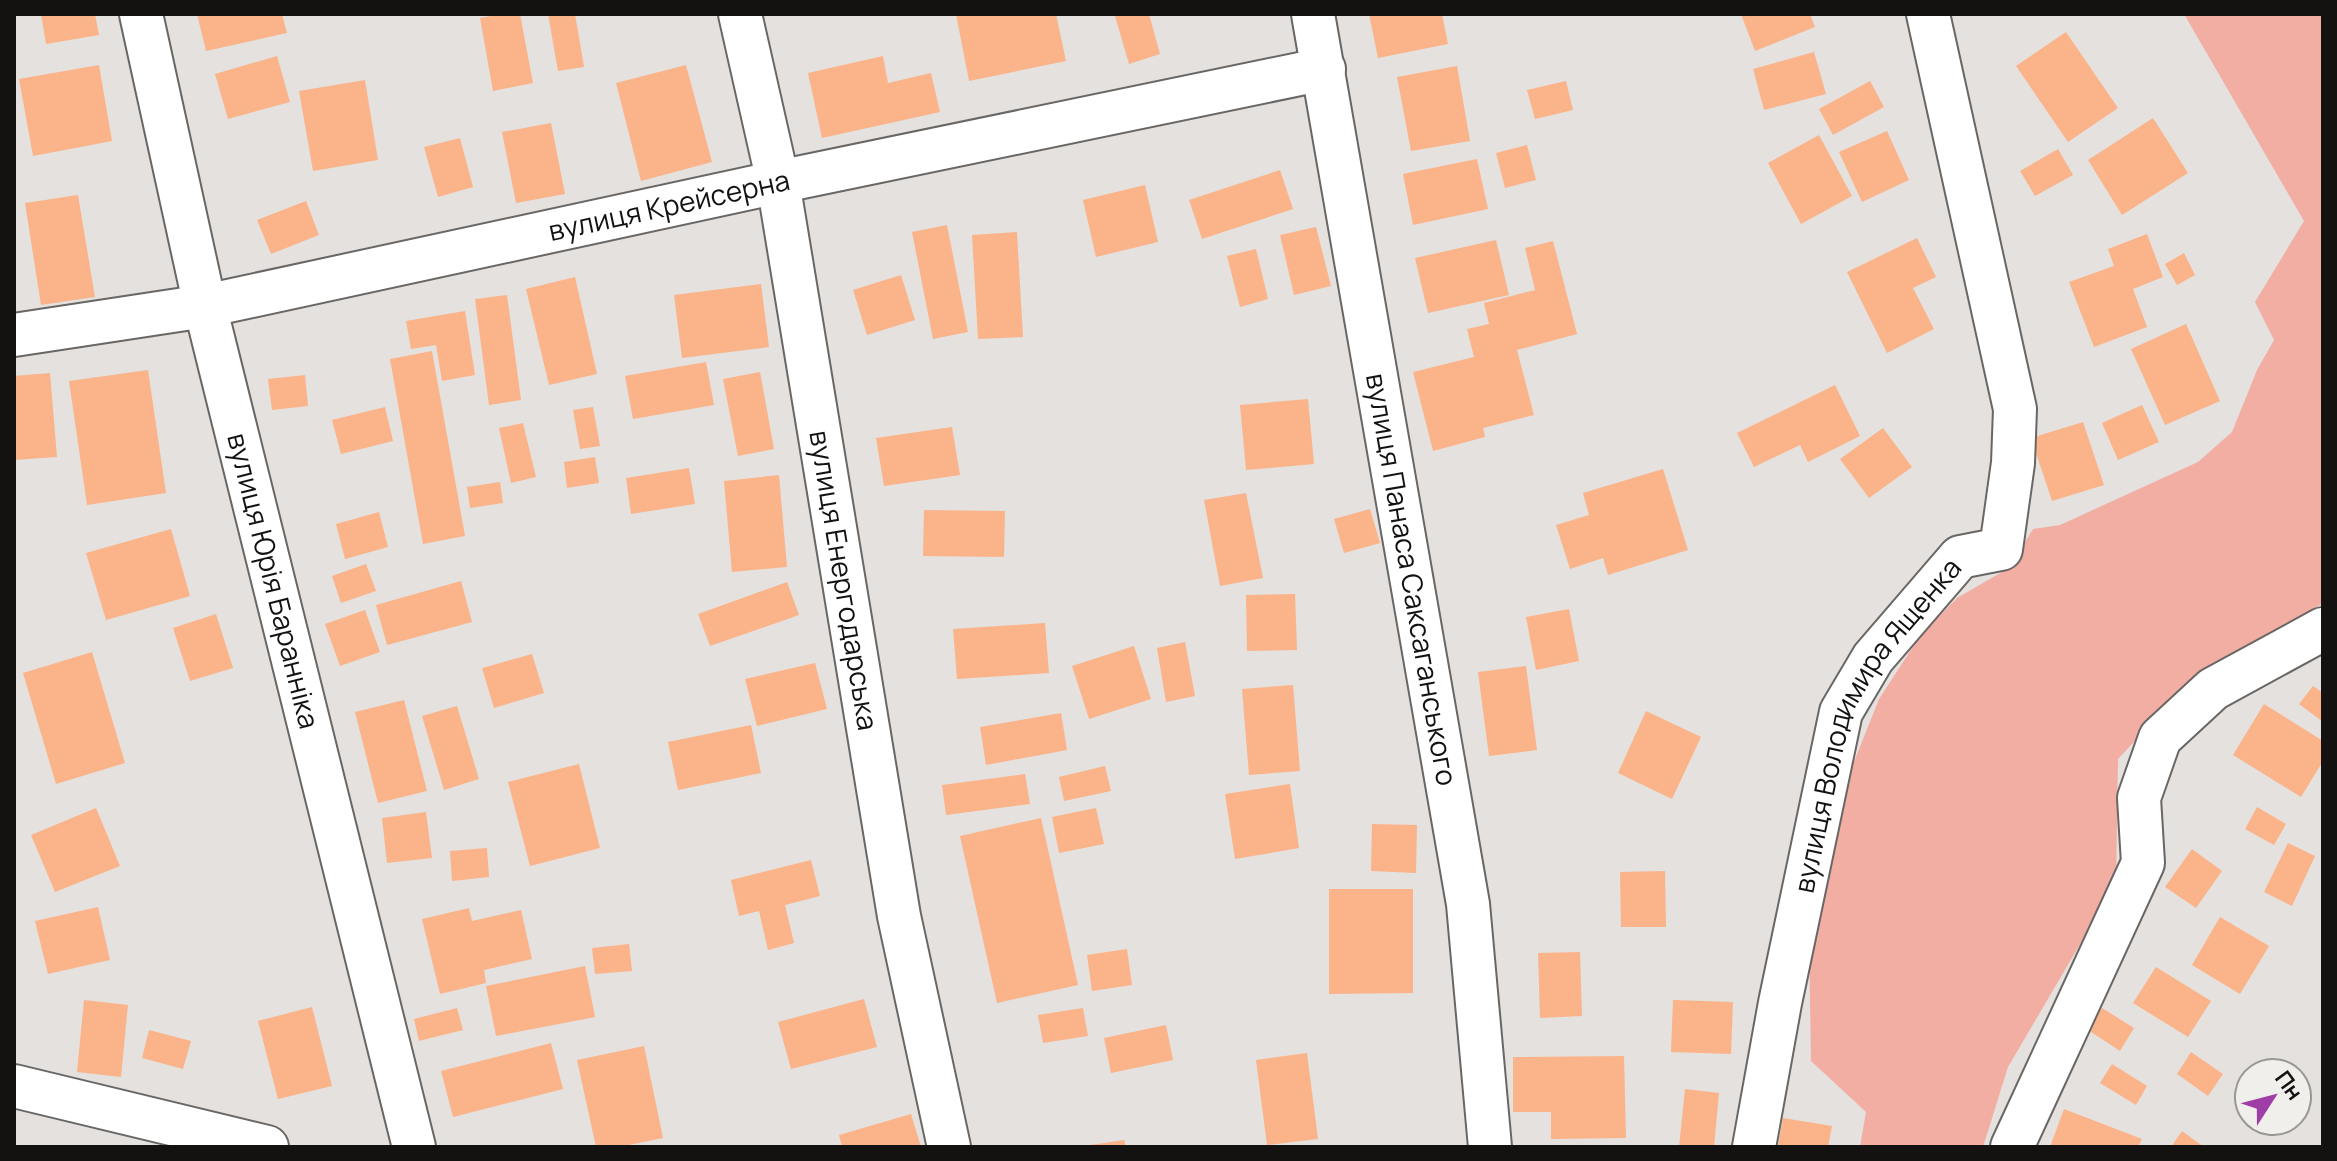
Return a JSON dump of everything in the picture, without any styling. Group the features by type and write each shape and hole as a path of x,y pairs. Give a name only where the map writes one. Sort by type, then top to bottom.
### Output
{"street":[{"name":"вулиця Юрія Баранніка","path":"141,14 205,306 414,1147"},
{"name":"вулиця Енергодарська","path":"740,14 778,182 899,916 949,1147"},
{"name":"вулиця Панаса Саксаганського","path":"1313,14 1468,904 1490,1147"},
{"name":"вулиця Володимира Ященка","path":"1754,1147 1780,1003 1841,712 1873,658 1960,557 2001,549 2005,525 2013,463 2015,409 1928,14"},
{"name":"вулиця Крейсерна","path":"14,335 205,306 778,182 1324,69"},
{"path":"2012,1147 2143,863 2139,798 2160,738 2213,689 2323,629"},
{"path":"14,1086 267,1147"}],"shaded area":[{"path":"2184,14 2323,14 2323,603 2180,693 2118,759 2116,883 2008,1067 1983,1147 1860,1147 1866,1112 1811,1061 1809,937 1846,782 1879,699 1920,636 1957,598 2009,568 2033,529 2060,525 2198,462 2232,432 2257,370 2274,340 2255,302 2304,221"}],"building":[{"path":"41,14 95,14 99,35 46,44"},
{"path":"197,14 282,14 287,33 206,51"},
{"path":"520,14 533,83 493,91 480,18"},
{"path":"548,14 575,14 584,67 558,71"},
{"path":"956,14 1056,14 1066,61 969,81"},
{"path":"1149,14 1160,54 1129,64 1115,16"},
{"path":"1369,14 1442,14 1448,44 1378,58"},
{"path":"1741,14 1810,14 1815,27 1755,51"},
{"path":"2066,32 2118,108 2068,142 2016,66"},
{"path":"1814,52 1826,94 1764,110 1753,69"},
{"path":"277,56 290,102 228,119 215,74"},
{"path":"883,56 888,83 931,73 940,112 822,138 808,73"},
{"path":"99,65 112,141 33,156 19,79"},
{"path":"686,65 712,162 641,181 616,83"},
{"path":"1457,66 1470,141 1411,151 1397,77"},
{"path":"365,80 378,160 313,171 299,91"},
{"path":"1566,81 1573,110 1535,119 1527,90"},
{"path":"1870,81 1884,107 1833,135 1819,109"},
{"path":"2153,118 2188,173 2122,215 2088,160"},
{"path":"551,123 565,194 516,203 502,132"},
{"path":"1887,131 1909,180 1862,202 1839,152"},
{"path":"1819,135 1852,196 1801,224 1768,163"},
{"path":"460,138 473,187 438,197 424,147"},
{"path":"1527,145 1536,180 1505,188 1496,153"},
{"path":"2058,149 2073,175 2035,196 2020,171"},
{"path":"1477,159 1488,209 1413,225 1403,174"},
{"path":"1280,170 1293,209 1202,239 1189,200"},
{"path":"1145,185 1158,242 1096,257 1083,200"},
{"path":"78,195 95,297 41,305 25,203"},
{"path":"306,201 319,235 271,254 257,220"},
{"path":"947,225 968,332 933,339 912,232"},
{"path":"1316,227 1331,286 1294,295 1280,235"},
{"path":"1017,232 1023,337 978,339 972,235"},
{"path":"2147,234 2163,277 2133,289 2147,327 2094,347 2069,282 2114,266 2108,249"},
{"path":"1917,238 1936,277 1913,288 1934,329 1887,353 1847,272"},
{"path":"1496,240 1509,295 1428,313 1415,258"},
{"path":"1553,241 1577,334 1517,350 1534,415 1483,428 1485,437 1433,451 1413,372 1474,357 1467,329 1489,324 1484,303 1535,290 1525,248"},
{"path":"1256,249 1268,299 1240,307 1227,256"},
{"path":"2184,253 2195,275 2177,285 2165,264"},
{"path":"901,275 915,320 867,335 853,290"},
{"path":"575,277 597,374 549,385 526,289"},
{"path":"761,284 769,347 682,358 674,295"},
{"path":"507,295 521,400 489,405 475,299"},
{"path":"465,311 475,375 442,381 436,345 411,349 406,321"},
{"path":"2186,324 2220,401 2165,425 2131,349"},
{"path":"432,351 465,536 423,544 390,359"},
{"path":"706,362 714,405 633,419 625,376"},
{"path":"148,370 166,493 87,505 69,381"},
{"path":"760,372 774,449 738,456 723,379"},
{"path":"50,373 57,457 14,460 14,376"},
{"path":"305,375 308,406 272,410 268,379"},
{"path":"1835,385 1860,436 1808,462 1800,445 1754,467 1737,433"},
{"path":"1308,399 1314,464 1246,470 1240,405"},
{"path":"2142,405 2159,442 2118,460 2102,423"},
{"path":"385,407 393,441 341,454 332,420"},
{"path":"593,407 600,446 580,449 573,410"},
{"path":"2083,422 2104,485 2052,501 2031,438"},
{"path":"523,423 536,477 511,483 499,428"},
{"path":"952,427 960,475 884,486 876,438"},
{"path":"1883,428 1912,467 1869,498 1840,459"},
{"path":"595,457 599,483 567,488 564,462"},
{"path":"689,468 695,504 631,514 626,478"},
{"path":"1663,469 1688,550 1608,575 1603,558 1570,569 1556,525 1589,515 1583,493"},
{"path":"779,475 787,567 732,572 724,481"},
{"path":"500,482 503,503 470,508 467,487"},
{"path":"1246,493 1263,578 1220,586 1204,500"},
{"path":"1370,509 1380,543 1344,553 1334,519"},
{"path":"924,510 1005,511 1004,557 923,556"},
{"path":"379,512 388,547 345,559 336,524"},
{"path":"171,529 190,596 106,620 86,553"},
{"path":"366,564 376,591 341,603 332,576"},
{"path":"461,581 472,622 387,645 376,605"},
{"path":"787,582 799,615 710,646 698,614"},
{"path":"1295,594 1297,650 1247,651 1246,595"},
{"path":"1569,609 1579,661 1536,670 1526,617"},
{"path":"365,610 380,652 340,666 325,624"},
{"path":"216,614 233,668 190,681 173,628"},
{"path":"1045,623 1049,673 957,679 953,629"},
{"path":"1185,642 1195,696 1166,702 1157,648"},
{"path":"1134,646 1151,699 1089,719 1072,666"},
{"path":"92,652 125,763 56,784 23,673"},
{"path":"532,654 544,693 494,708 482,668"},
{"path":"815,663 827,709 757,726 745,679"},
{"path":"1526,666 1537,750 1489,756 1478,672"},
{"path":"1293,685 1300,771 1249,775 1242,689"},
{"path":"2313,686 2323,693 2323,722 2299,704"},
{"path":"404,700 427,791 378,803 355,712"},
{"path":"2264,704 2323,741 2323,761 2301,797 2233,755"},
{"path":"457,706 479,779 444,790 422,716"},
{"path":"1646,711 1701,737 1672,799 1618,773"},
{"path":"1061,713 1067,750 986,765 980,727"},
{"path":"751,725 761,773 678,790 668,742"},
{"path":"579,764 600,848 530,866 508,782"},
{"path":"1105,766 1111,791 1064,801 1059,777"},
{"path":"1025,774 1030,804 946,815 942,785"},
{"path":"1290,784 1299,848 1235,859 1225,794"},
{"path":"2257,807 2286,824 2274,845 2245,829"},
{"path":"96,808 120,866 55,892 31,835"},
{"path":"1096,808 1104,844 1059,853 1052,817"},
{"path":"426,812 432,858 387,863 382,818"},
{"path":"1041,818 1078,985 997,1003 960,836"},
{"path":"1372,824 1417,825 1416,873 1371,871"},
{"path":"2288,843 2315,856 2292,906 2264,892"},
{"path":"487,848 489,877 452,881 450,851"},
{"path":"2192,849 2222,871 2196,908 2165,887"},
{"path":"811,860 820,896 785,905 794,943 768,950 759,911 739,916 731,880"},
{"path":"1665,871 1666,927 1621,927 1620,872"},
{"path":"1329,889 1413,889 1413,993 1329,994"},
{"path":"98,907 110,960 48,974 35,921"},
{"path":"469,908 472,921 521,910 532,959 484,970 486,983 440,994 422,919"},
{"path":"2220,917 2269,946 2240,994 2192,965"},
{"path":"629,944 632,971 595,974 592,948"},
{"path":"1127,949 1132,985 1092,991 1087,955"},
{"path":"1580,952 1582,1016 1540,1018 1538,953"},
{"path":"585,966 595,1017 496,1036 486,986"},
{"path":"2156,967 2211,1001 2188,1037 2133,1003"},
{"path":"864,999 877,1047 791,1069 778,1022"},
{"path":"84,1000 128,1005 121,1077 77,1072"},
{"path":"1673,1000 1733,1002 1731,1054 1671,1052"},
{"path":"312,1007 332,1086 278,1099 258,1021"},
{"path":"457,1008 463,1030 419,1041 414,1019"},
{"path":"1083,1008 1088,1036 1043,1043 1038,1015"},
{"path":"2102,1008 2134,1028 2120,1051 2088,1030"},
{"path":"1166,1025 1173,1060 1111,1073 1104,1038"},
{"path":"149,1030 191,1041 183,1069 142,1058"},
{"path":"551,1043 563,1089 453,1117 441,1071"},
{"path":"644,1046 663,1138 619,1147 596,1147 577,1060"},
{"path":"2191,1052 2223,1074 2208,1096 2177,1074"},
{"path":"1307,1053 1318,1139 1267,1145 1256,1060"},
{"path":"1624,1056 1626,1138 1551,1139 1551,1112 1513,1112 1513,1057"},
{"path":"2112,1064 2147,1086 2136,1105 2100,1083"},
{"path":"1685,1089 1719,1093 1714,1147 1679,1147"},
{"path":"2064,1109 2142,1139 2138,1147 2050,1147"},
{"path":"911,1114 921,1147 842,1147 839,1135"},
{"path":"1783,1118 1832,1126 1828,1147 1778,1147"},
{"path":"2182,1131 2204,1147 2171,1147"},
{"path":"1124,1140 1126,1147 1090,1147 1090,1145"}]}
